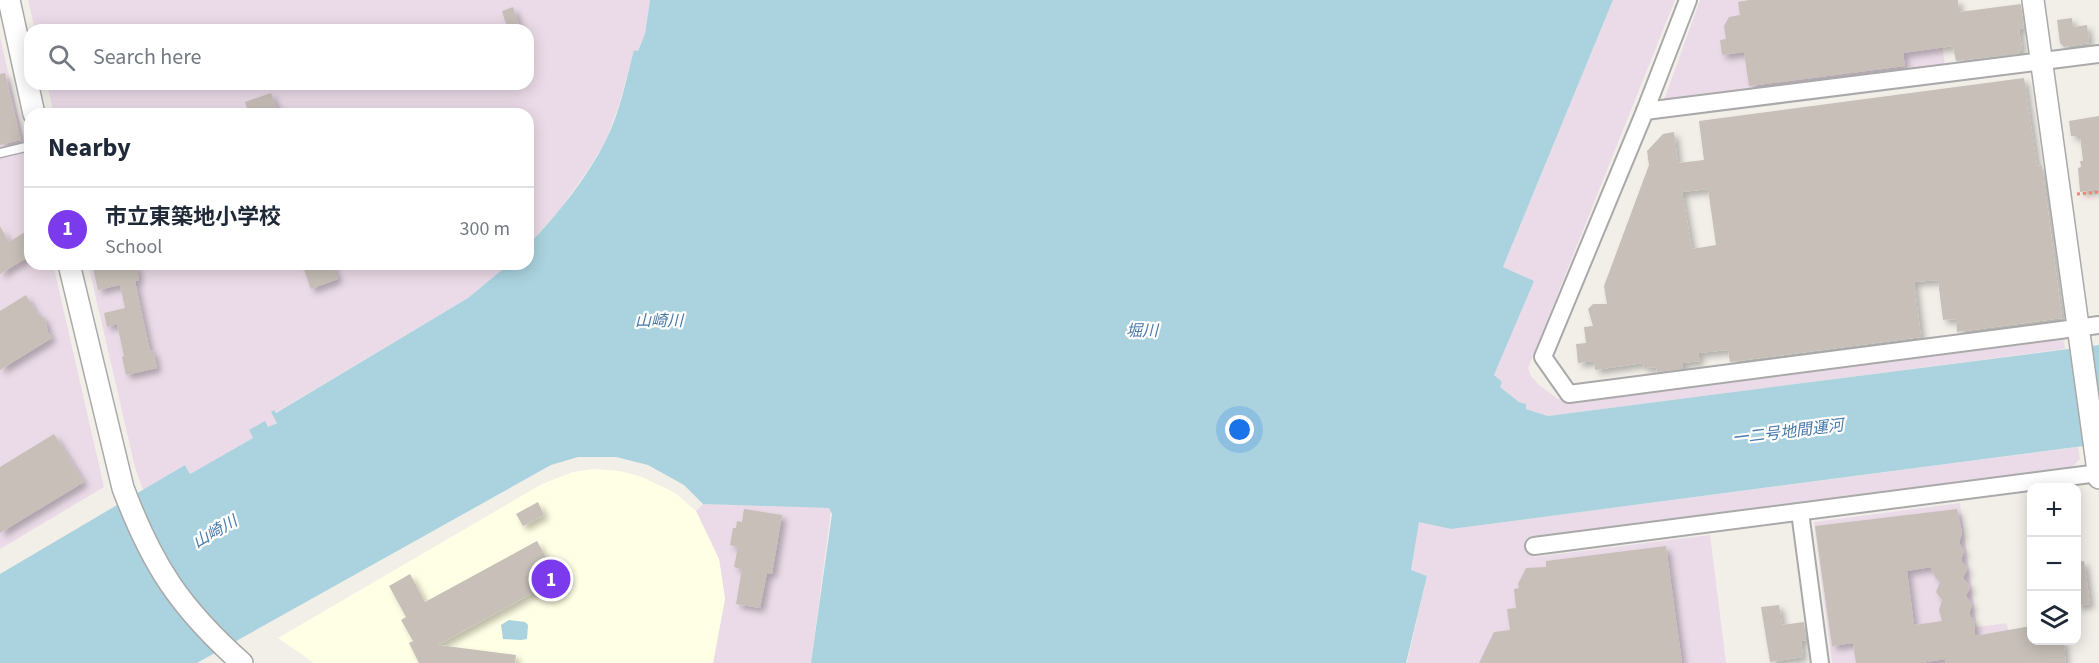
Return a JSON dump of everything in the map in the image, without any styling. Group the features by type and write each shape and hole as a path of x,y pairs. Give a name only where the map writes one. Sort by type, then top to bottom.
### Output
{"street":[{"path":"1688,0 1645,111 1543,357 1569,394 2079,335 2099,325"},
{"path":"1534,546 1800,512 2098,470 2033,0"},
{"path":"7,11 24,76"},
{"path":"1645,111 2099,54"},
{"path":"28,90 32,108"},
{"path":"70,270 123,488 147,545 165,579 199,622 238,659"},
{"path":"1800,512 1820,663"}],"lane":[{"path":"0,153 24,147"}],"shaded area":[{"path":"28,0 650,0 645,34 638,51 634,50 619,105 606,140 561,208 534,238 534,108 53,108 48,90 534,90 534,24 34,24"},
{"path":"1613,0 1675,0 1528,368 1531,376 1539,385 1558,399 1570,399 2063,337 2065,349 1548,416 1526,409 1525,404 1500,387 1494,375 1533,281 1503,267"},
{"path":"1700,0 1936,0 1945,65 1664,100"},
{"path":"0,37 24,141 24,270 54,270 104,487 0,549"},
{"path":"89,270 502,270 468,298 275,413 271,412 277,422 268,427 264,422 250,430 253,438 190,474 185,465 143,490 135,467"},
{"path":"2078,447 2080,459 2072,467 1532,537 1534,557 1710,535 1726,663 1407,663 1427,576 1411,570 1418,521 1451,529"},
{"path":"594,469 620,471 642,477 675,493 696,511 719,559 725,599 713,663 314,663 278,638 542,484 573,472"},
{"path":"1960,503 1977,627 2007,623 2013,663 1832,663 1814,522"},
{"path":"703,504 828,507 831,510 811,663 713,663 725,599 719,559 696,511"}],"water":[{"name":"堀川","path":"650,0 1613,0 1503,267 1534,281 1494,375 1502,382 1500,387 1519,402 1526,404 1526,409 1548,416 2099,345 2099,444 1451,529 1419,522 1411,570 1427,576 1406,663 811,663 832,514 829,508 703,504 684,485 648,465 616,457 578,457 551,465 197,663 0,663 0,574 185,465 190,474 253,438 249,430 265,421 268,427 277,423 271,412 274,410 276,413 468,298 502,270 534,270 534,238 571,195 606,140 619,107 634,50 638,51 645,34"},
{"path":"509,620 525,622 528,625 527,639 503,639 501,625"}],"building":[{"path":"1749,0 1958,0 1959,12 2021,4 2024,28 2019,29 2022,49 2018,54 1956,61 1953,46 1903,53 1905,66 1749,86 1744,52 1722,55 1720,40 1726,39 1724,26 1729,17 1740,15 1738,2"},
{"path":"513,7 519,24 506,24 502,11"},
{"path":"2072,18 2073,27 2087,25 2089,43 2064,47 2060,43 2057,20"},
{"path":"5,73 21,140 0,145 0,74"},
{"path":"2024,78 2037,166 2042,165 2062,318 1957,332 1956,319 1943,320 1938,280 1914,282 1921,337 1730,362 1728,350 1698,353 1700,361 1682,363 1683,369 1657,372 1656,367 1644,368 1643,363 1595,370 1594,361 1578,363 1576,344 1586,343 1584,327 1593,326 1588,309 1593,304 1607,304 1604,286 1649,165 1647,151 1663,134 1674,132 1678,163 1704,160 1699,121","holes":["1708,189 1716,245 1692,249 1682,192"]},
{"path":"271,93 277,108 247,108 245,102"},
{"path":"2099,116 2099,189 2080,192 2078,168 2081,167 2080,161 2083,161 2080,136 2071,136 2069,121"},
{"path":"0,226 9,242 24,233 24,260 0,274"},
{"path":"93,270 137,270 139,280 135,281 150,351 153,350 157,368 126,375 117,324 107,327 104,313 125,308 120,285 98,290"},
{"path":"304,270 334,270 338,279 311,289"},
{"path":"26,295 35,311 45,319 52,338 0,370 0,311"},
{"path":"54,434 84,482 0,533 0,467"},
{"path":"538,502 544,515 523,526 516,514"},
{"path":"744,509 782,515 772,574 767,573 760,608 736,604 742,569 734,567 738,547 730,545 733,528 736,528 737,521 742,522"},
{"path":"1957,509 1962,533 1959,543 1964,551 1961,560 1967,569 1963,578 1970,587 1966,596 1972,605 1969,614 1975,623 1975,636 2027,627 2027,645 2064,645 2066,663 1946,663 1945,659 1921,663 1856,663 1853,643 1832,646 1815,526","holes":["1931,567 1940,582 1936,592 1942,600 1939,610 1942,621 1914,625 1907,571"]},
{"path":"537,541 558,579 438,645 516,655 515,663 419,663 409,643 413,641 401,620 406,617 389,586 410,574 425,602"},
{"path":"1666,546 1682,663 1479,663 1494,632 1510,630 1507,609 1516,608 1514,589 1519,588 1518,584 1526,568 1546,567 1546,561"},
{"path":"2081,561 2084,561 2090,604 2081,605 2081,591"},
{"path":"1779,605 1782,625 1804,622 1806,640 1801,641 1803,657 1770,662 1761,607"}],"place":[{"name":"市立東築地小学校","path":"551,579"}],"water label":[{"name":"山崎川","path":"659,321"},
{"name":"一二号地間運河","path":"1788,432"},
{"name":"山崎川","path":"215,532"}]}
